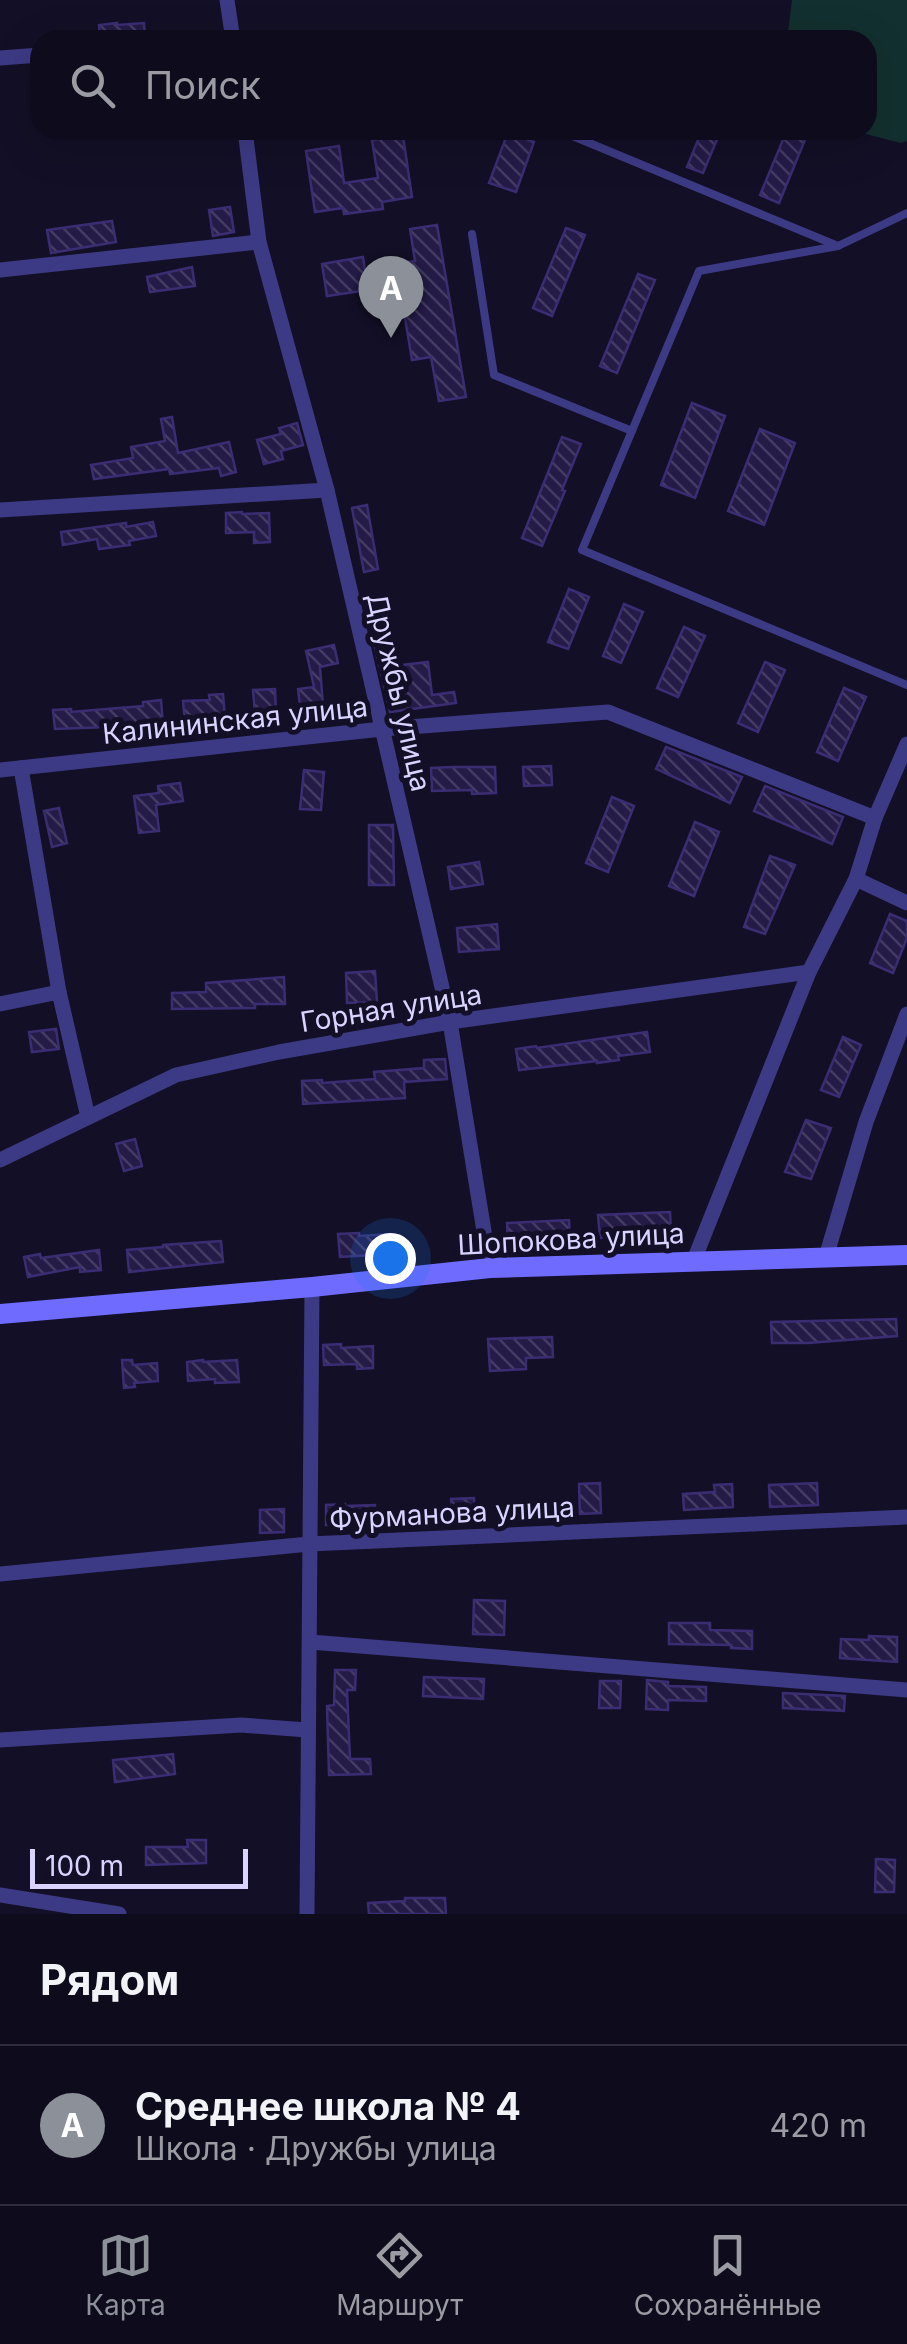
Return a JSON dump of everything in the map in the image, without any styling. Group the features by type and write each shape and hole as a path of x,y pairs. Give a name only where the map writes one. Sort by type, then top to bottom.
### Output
{"street":[{"path":"227,0 232,30"},
{"path":"0,58 30,56"},
{"name":"Дружбы улица","path":"246,140 259,242 327,490 450,1022 490,1268"},
{"path":"0,270 259,242"},
{"path":"0,510 327,490"},
{"name":"Калининская улица","path":"0,770 382,729 608,712 875,818"},
{"path":"694,1260 809,972 856,879 875,818 907,744"},
{"path":"21,768 59,992 88,1118"},
{"path":"856,879 907,904"},
{"name":"Горная улица","path":"0,1160 176,1074 450,1022 809,972"},
{"path":"0,1004 59,992"},
{"path":"826,1257 866,1122 907,1014"},
{"name":"Шопокова улица","path":"0,1314 490,1268 907,1254"},
{"path":"307,1914 312,1287"},
{"name":"Фурманова улица","path":"0,1574 310,1544 907,1517"},
{"path":"310,1642 907,1690"},
{"path":"0,1740 240,1725 307,1730"},
{"path":"0,1895 19,1906 120,1914"}],"lane":[{"path":"582,140 838,246"},
{"path":"907,213 838,246 699,270 582,550 907,684"},
{"path":"472,234 494,375 632,431"}],"green space":[{"path":"792,0 907,0 907,141 877,137 877,30 788,30"}],"building":[{"path":"144,23 144,30 99,30 99,25"},
{"path":"372,140 404,140 412,197 382,202 383,209 344,214 343,208 315,212 306,151 339,146 344,183 378,178"},
{"path":"505,140 534,142 516,192 489,183"},
{"path":"698,140 717,140 703,173 687,167"},
{"path":"783,140 805,140 779,203 760,195"},
{"path":"230,207 234,232 213,236 209,210"},
{"path":"112,221 116,242 51,253 47,230"},
{"path":"437,225 466,397 439,401 431,357 412,360 396,264 415,261 410,229"},
{"path":"566,228 585,235 552,316 533,308"},
{"path":"363,257 368,290 327,296 322,264"},
{"path":"192,267 195,286 150,292 147,277"},
{"path":"638,274 655,280 617,373 600,366"},
{"path":"692,403 725,416 695,498 661,485"},
{"path":"172,417 178,453 229,442 236,472 221,476 219,468 170,474 169,469 94,479 91,465 133,458 131,447 165,441 161,419"},
{"path":"297,423 303,445 281,451 283,459 264,464 257,440 281,434 279,428"},
{"path":"760,429 795,443 764,525 728,511"},
{"path":"562,437 581,444 542,546 522,538"},
{"path":"367,505 378,569 364,572 352,508"},
{"path":"226,513 269,513 270,542 254,543 254,532 226,533"},
{"path":"153,522 156,536 129,541 130,545 99,549 97,539 63,545 61,532"},
{"path":"569,589 589,597 568,649 548,642"},
{"path":"624,604 643,612 621,663 603,656"},
{"path":"386,620 393,666 428,662 432,695 454,692 456,703 390,712 369,622"},
{"path":"684,627 705,636 678,697 657,688"},
{"path":"334,645 338,663 320,667 323,705 300,707 298,689 314,687 306,651"},
{"path":"765,662 785,670 758,732 738,723"},
{"path":"844,688 866,697 838,761 817,752"},
{"path":"275,689 276,713 255,714 253,690"},
{"path":"223,694 225,718 185,723 183,701 210,700 209,695"},
{"path":"161,700 163,724 110,731 109,727 55,729 53,710 143,706 143,702"},
{"path":"666,747 742,777 730,803 656,769"},
{"path":"551,766 552,785 524,786 523,767"},
{"path":"495,767 496,793 432,791 431,768"},
{"path":"304,770 324,772 321,810 300,809"},
{"path":"180,783 183,801 156,805 159,831 139,833 134,796 159,793 158,786"},
{"path":"765,786 843,817 832,844 754,811"},
{"path":"612,797 634,806 608,872 586,863"},
{"path":"59,808 67,843 52,847 44,811"},
{"path":"695,822 719,832 694,896 669,886"},
{"path":"369,825 393,825 394,885 369,885"},
{"path":"770,856 795,865 765,934 744,927"},
{"path":"479,862 483,884 451,889 448,867"},
{"path":"890,914 907,921 907,938 893,973 870,963"},
{"path":"497,924 499,949 459,952 457,928"},
{"path":"375,971 377,1002 347,1003 346,973"},
{"path":"284,977 285,1004 172,1009 172,993 206,992 206,983"},
{"path":"56,1029 59,1049 32,1052 29,1032"},
{"path":"647,1032 650,1052 618,1056 619,1060 519,1070 516,1049"},
{"path":"843,1037 861,1045 839,1097 821,1090"},
{"path":"445,1059 447,1079 404,1082 405,1098 303,1104 302,1081 375,1079 374,1072 424,1068 424,1060"},
{"path":"806,1120 831,1128 811,1179 785,1172"},
{"path":"135,1139 142,1166 124,1171 116,1144"},
{"path":"670,1212 671,1233 600,1238 598,1215"},
{"path":"569,1220 570,1240 508,1246 507,1223"},
{"path":"338,1234 390,1234 392,1254 340,1257"},
{"path":"221,1241 223,1262 129,1272 127,1250"},
{"path":"99,1250 101,1270 80,1272 80,1267 28,1277 24,1257"},
{"path":"896,1319 897,1336 772,1343 771,1322"},
{"path":"552,1337 553,1357 526,1358 526,1369 490,1371 488,1339"},
{"path":"341,1344 341,1348 373,1346 373,1368 357,1369 357,1364 324,1365 323,1345"},
{"path":"122,1360 132,1360 133,1365 157,1363 158,1381 124,1388"},
{"path":"237,1360 239,1382 188,1381 187,1362"},
{"path":"600,1483 601,1513 580,1514 579,1484"},
{"path":"817,1483 818,1505 770,1507 769,1485"},
{"path":"732,1484 733,1507 684,1510 683,1494 715,1492 714,1485"},
{"path":"474,1498 475,1520 452,1521 451,1499"},
{"path":"326,1505 375,1505 375,1524 326,1525"},
{"path":"284,1509 284,1532 260,1533 260,1510"},
{"path":"474,1600 505,1601 504,1635 473,1634"},
{"path":"669,1623 710,1623 710,1630 752,1631 752,1649 669,1644"},
{"path":"869,1636 897,1637 897,1662 840,1658 841,1639 869,1640"},
{"path":"335,1670 356,1670 355,1690 347,1690 350,1759 370,1759 371,1774 329,1775 327,1706 334,1705"},
{"path":"424,1677 484,1679 483,1699 423,1696"},
{"path":"647,1680 668,1682 668,1686 706,1687 706,1701 668,1700 668,1710 646,1709"},
{"path":"600,1681 621,1681 620,1708 599,1708"},
{"path":"783,1693 845,1696 844,1711 783,1708"},
{"path":"173,1754 175,1774 115,1782 113,1760"},
{"path":"187,1840 206,1840 206,1863 146,1865 146,1847 188,1847"},
{"path":"876,1859 895,1860 894,1892 875,1892"},
{"path":"445,1898 446,1914 369,1914 368,1903"}],"place":[{"name":"Среднее школа № 4","path":"391,338"}]}
